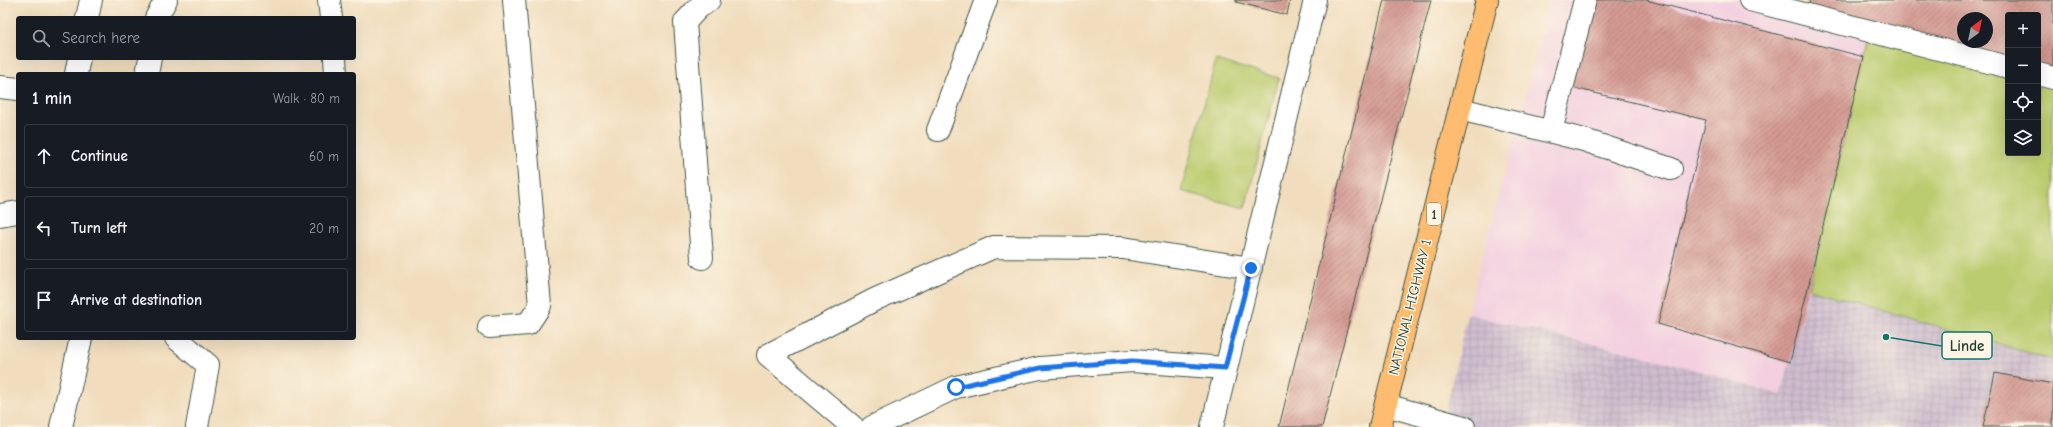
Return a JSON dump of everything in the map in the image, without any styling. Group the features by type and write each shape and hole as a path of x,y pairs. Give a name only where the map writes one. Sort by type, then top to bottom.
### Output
{"highway":[{"name":"NATIONAL HIGHWAY 1","path":"1380,427 1487,0"}],"street":[{"path":"87,16 91,0"},
{"path":"157,16 166,0"},
{"path":"329,0 331,16"},
{"path":"488,327 528,324 540,306 514,0"},
{"path":"702,258 685,22 698,8 709,0"},
{"path":"938,130 986,0"},
{"path":"1212,427 1315,0"},
{"path":"1551,131 1585,0"},
{"path":"1750,0 2005,65"},
{"path":"76,72 79,60"},
{"path":"148,72 150,60"},
{"path":"335,60 336,72"},
{"path":"2041,75 2053,78"},
{"path":"0,86 16,89"},
{"path":"1460,109 1584,140 1671,169"},
{"path":"0,215 16,212"},
{"path":"853,427 768,356 876,299 994,247 1123,248 1251,268"},
{"path":"61,427 81,340"},
{"path":"178,340 208,365 197,427"},
{"path":"872,427 956,387 1040,368 1132,361 1225,368"},
{"path":"1386,405 1464,427"}],"shaded area":[{"path":"1551,0 1750,0 1870,30 1809,289 1781,395 1668,362 1467,314"},
{"path":"1809,289 2053,360 2053,427 1442,427 1467,314 1668,362 1781,395"}],"green space":[{"path":"1870,30 2005,61 2005,156 2041,156 2041,70 2053,73 2053,360 1809,289"},
{"path":"1216,60 1279,78 1245,208 1181,191"}],"building":[{"path":"1236,0 1290,0 1287,15 1236,2"},
{"path":"1384,0 1431,0 1322,427 1279,427"},
{"path":"1591,0 1646,0 1864,57 1790,362 1658,324 1706,120 1570,87"},
{"path":"1810,0 2053,0 2053,73 2041,70 2041,12 2005,12 2005,61 1957,48 1993,48 1993,12 1957,12 1957,48 1808,7"},
{"path":"1995,373 2053,384 2053,427 1983,427"}],"place":[{"name":"Linde","path":"1886,337"}],"route":[{"path":"956,387 1040,368 1132,361 1225,368 1251,268"}]}
